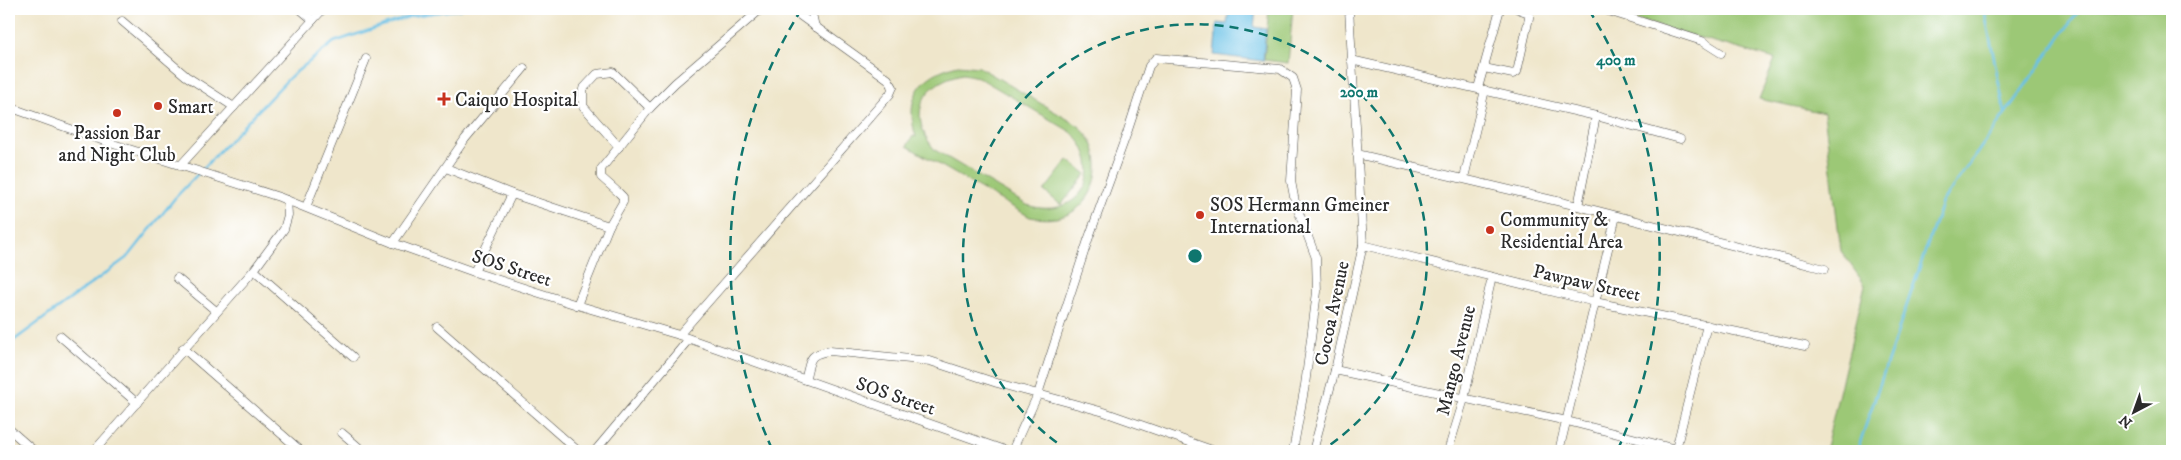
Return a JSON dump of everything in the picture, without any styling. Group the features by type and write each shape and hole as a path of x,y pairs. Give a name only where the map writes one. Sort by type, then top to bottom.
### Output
{"street":[{"path":"300,9 313,20"},
{"path":"180,166 323,9"},
{"path":"577,306 609,226 623,202 623,197 601,177 601,172 650,108 692,67 761,9"},
{"path":"678,335 890,94 893,87 888,79 791,9"},
{"path":"811,9 815,27"},
{"name":"Cocoa Avenue","path":"1313,451 1336,370 1362,245 1349,9"},
{"path":"1464,178 1484,68 1500,9"},
{"path":"1484,68 1513,74 1517,72 1529,18 1529,14 1518,9"},
{"path":"1602,9 1702,41 1721,53"},
{"path":"122,21 186,76 234,107"},
{"path":"1012,451 1038,394 1088,240 1152,61 1161,58 1280,69 1293,78 1297,90 1291,181 1295,202 1316,258 1317,292 1305,385 1293,451"},
{"path":"306,207 321,174 366,59"},
{"path":"1351,60 1596,116 1680,139"},
{"path":"393,243 465,139 524,68"},
{"path":"619,147 583,106 583,89 597,74 613,72 650,108"},
{"name":"SOS Street","path":"9,107 180,166 287,200 393,243 474,272 577,306 690,339 1007,451"},
{"path":"1578,206 1596,116"},
{"path":"1357,154 1578,206 1825,269"},
{"path":"446,168 512,194 609,226"},
{"path":"474,272 512,194"},
{"path":"99,450 136,402 254,270 284,229 288,215 287,200"},
{"path":"1559,451 1616,216"},
{"name":"Pawpaw Street","path":"1362,245 1596,302 1805,346"},
{"path":"254,270 353,357"},
{"name":"Mango Avenue","path":"1448,451 1464,399 1492,277"},
{"path":"177,278 216,311"},
{"path":"1676,450 1707,325"},
{"path":"437,327 578,451"},
{"path":"60,336 136,402"},
{"path":"595,451 690,339"},
{"path":"183,348 301,451"},
{"path":"805,380 816,352 830,350 930,361 997,383 1104,412 1215,451"},
{"path":"1336,370 1567,421 1676,450 1688,451"},
{"path":"9,429 34,451"},
{"path":"342,433 363,451"}],"green space":[{"path":"1269,9 1293,9 1288,63 1264,60"},
{"path":"1598,9 2172,9 2172,451 1825,451 1865,285 1841,251 1824,113 1759,99 1775,59"},
{"path":"958,65 979,67 1079,126 1091,141 1097,163 1097,174 1094,184 1083,203 1074,211 1064,216 1047,219 1030,217 907,146 913,136 916,137 912,111 918,90 933,75","holes":["963,74 978,77 1071,132 1082,146 1088,161 1088,176 1084,189 1074,199 1062,206 1046,208 1027,205 935,150 926,138 922,125 920,114 922,103 928,93 948,78"]},
{"path":"1068,160 1086,174 1061,205 1044,191"}],"water":[{"path":"1229,9 1256,9 1254,27 1266,29 1263,61 1214,55 1217,23 1227,24"}],"waterway":[{"path":"9,344 129,256 175,198 290,77 334,42 411,16 461,9"},
{"path":"1984,9 2005,113"},
{"path":"1857,451 1942,202 2080,9"}],"place":[{"name":"Caiquo Hospital","path":"444,99"},
{"name":"Smart","path":"158,106"},
{"name":"Passion Bar and Night Club","path":"117,113"},
{"name":"SOS Hermann Gmeiner International","path":"1200,215"},
{"name":"Community & Residential Area","path":"1490,230"}]}
